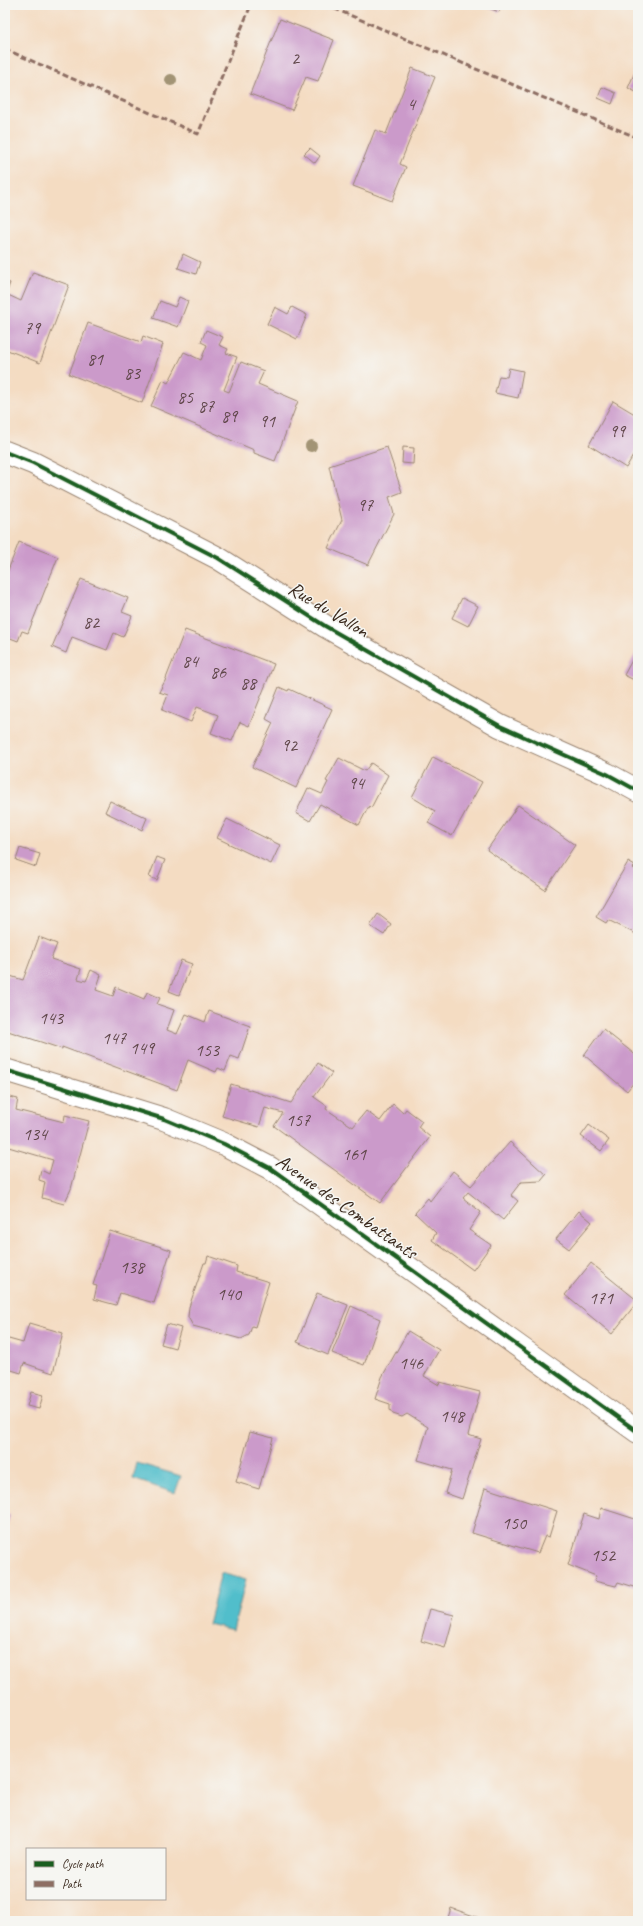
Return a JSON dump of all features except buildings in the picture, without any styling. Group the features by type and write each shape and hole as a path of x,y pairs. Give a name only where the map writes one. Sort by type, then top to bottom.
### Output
{"street":[{"name":"Rue du Vallon","path":"5,452 33,463 218,558 325,626 500,726 607,774 638,791"},
{"name":"Avenue des Combattants","path":"5,1070 164,1119 224,1144 270,1168 638,1432"}],"water":[{"path":"137,1463 181,1476 175,1493 133,1479"},
{"path":"221,1573 246,1580 233,1630 208,1624"}],"marked path":[{"path":"5,49 198,134 251,5"},
{"path":"326,5 638,138"}],"cycle path":[{"path":"5,452 33,463 218,558 325,626 500,726 607,774 638,791"},
{"path":"5,1070 164,1119 224,1144 270,1168 638,1432"}]}
